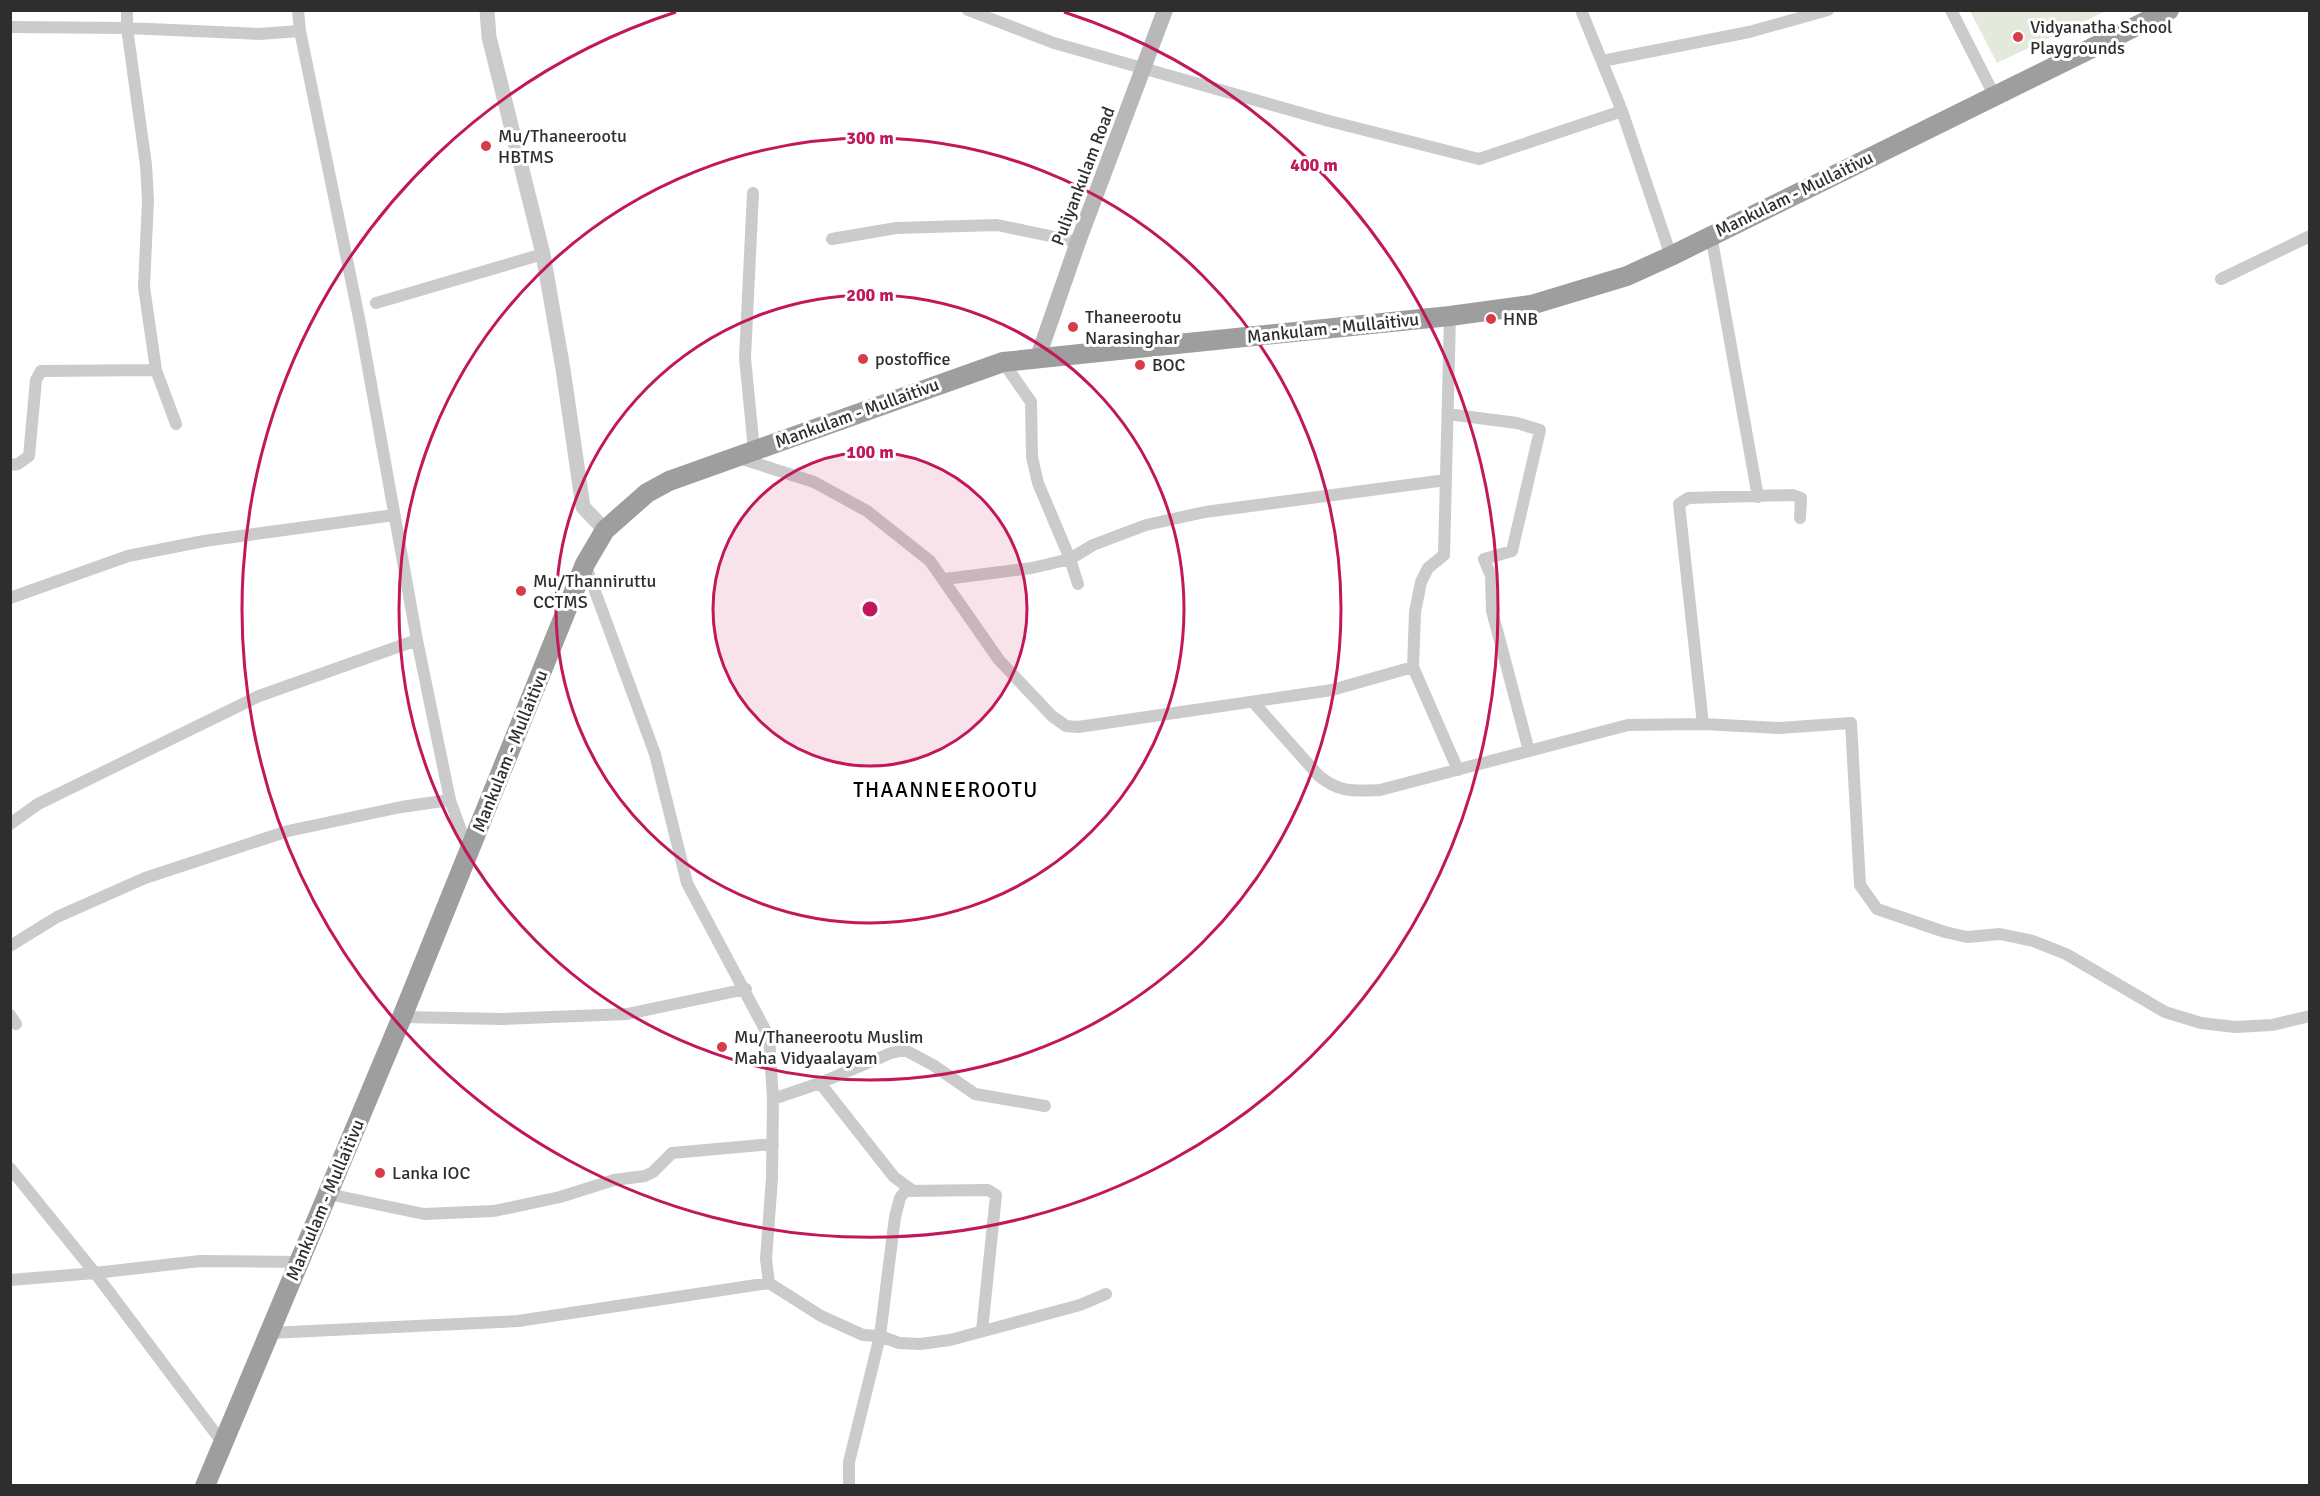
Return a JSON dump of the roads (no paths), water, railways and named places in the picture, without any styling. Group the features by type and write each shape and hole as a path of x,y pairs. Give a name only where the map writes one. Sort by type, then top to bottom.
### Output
{"highway":[{"name":"Mankulam - Mullaitivu","path":"205,1485 402,1017 585,564 605,530 647,493 669,481 744,453 1003,362 1450,316 1531,305 1589,289 1627,276 1671,256 2169,10"}],"main road":[{"name":"Puliyankulam Road","path":"1038,357 1078,242 1166,10"}],"street":[{"path":"127,10 127,28 146,165 148,200 144,287 156,370 176,424"},
{"path":"298,10 300,31 360,323 417,640 450,800 469,854"},
{"path":"487,10 492,48 543,254 584,507 605,530"},
{"path":"968,10 1054,43 1329,121 1479,159 1622,111"},
{"path":"1581,10 1622,111 1671,256"},
{"path":"1602,61 1749,32 1828,10"},
{"path":"1950,10 1994,95"},
{"path":"10,27 127,28 259,34 300,31"},
{"path":"753,193 745,358 744,453 814,482 867,511 930,561 945,579 999,660 1052,716 1066,726 1078,727 1332,690 1413,667"},
{"path":"832,239 896,228 997,225 1078,242"},
{"path":"1711,235 1758,497"},
{"path":"2221,279 2310,236"},
{"path":"376,303 543,254"},
{"path":"1450,316 1444,555 1428,568 1421,582 1415,612 1413,667 1458,770"},
{"path":"1003,362 1031,402 1032,458 1038,483 1078,584"},
{"path":"10,465 18,464 29,456 36,380 41,371 156,370"},
{"path":"1448,414 1517,423 1540,430 1512,551 1484,559 1491,576 1492,610 1529,751"},
{"path":"945,579 1032,568 1070,559 1093,545 1146,525 1205,512 1446,480"},
{"path":"1703,724 1679,504 1688,498 1793,495 1801,498 1800,518"},
{"path":"10,598 128,556 204,541 394,515"},
{"path":"585,564 655,754 687,883 770,1037 773,1099 766,1259 769,1283"},
{"path":"10,824 38,804 259,696 417,640"},
{"path":"1254,703 1319,776 1331,786 1349,791 1380,790 1628,725 1703,724 1779,728 1851,723 1860,885 1877,909 1967,937 2000,934 2033,941 2066,954 2165,1012 2200,1023 2235,1027 2272,1025 2310,1016"},
{"path":"10,946 57,917 145,878 288,831 401,807 450,800"},
{"path":"402,1017 502,1019 627,1014 746,989"},
{"path":"773,1099 820,1083 891,1053 905,1050 933,1065 975,1094 1045,1106"},
{"path":"820,1083 894,1177 912,1190"},
{"path":"328,1194 424,1214 494,1211 560,1197 614,1180 645,1176 653,1172 672,1152 772,1144"},
{"path":"10,1167 222,1442"},
{"path":"849,1485 849,1462 880,1336 895,1217 900,1198 906,1191 988,1190 996,1195 982,1331"},
{"path":"10,1280 94,1274 200,1260 299,1262"},
{"path":"269,1333 518,1321 769,1283 821,1316 863,1335 880,1336 899,1343 920,1344 950,1340 1080,1305 1106,1294"}],"place":[{"name":"Vidyanatha School Playgrounds","path":"2018,37"},
{"name":"Mu/Thaneerootu HBTMS","path":"486,146"},
{"name":"HNB","path":"1491,319"},
{"name":"Thaneerootu Narasinghar","path":"1073,327"},
{"name":"postoffice","path":"863,359"},
{"name":"BOC","path":"1140,365"},
{"name":"Mu/Thanniruttu CCTMS","path":"521,591"},
{"name":"Mu/Thaneerootu Muslim Maha Vidyaalayam","path":"722,1047"},
{"name":"Lanka IOC","path":"380,1173"}],"district":[{"name":"THAANNEEROOTU","path":"946,790"}]}
